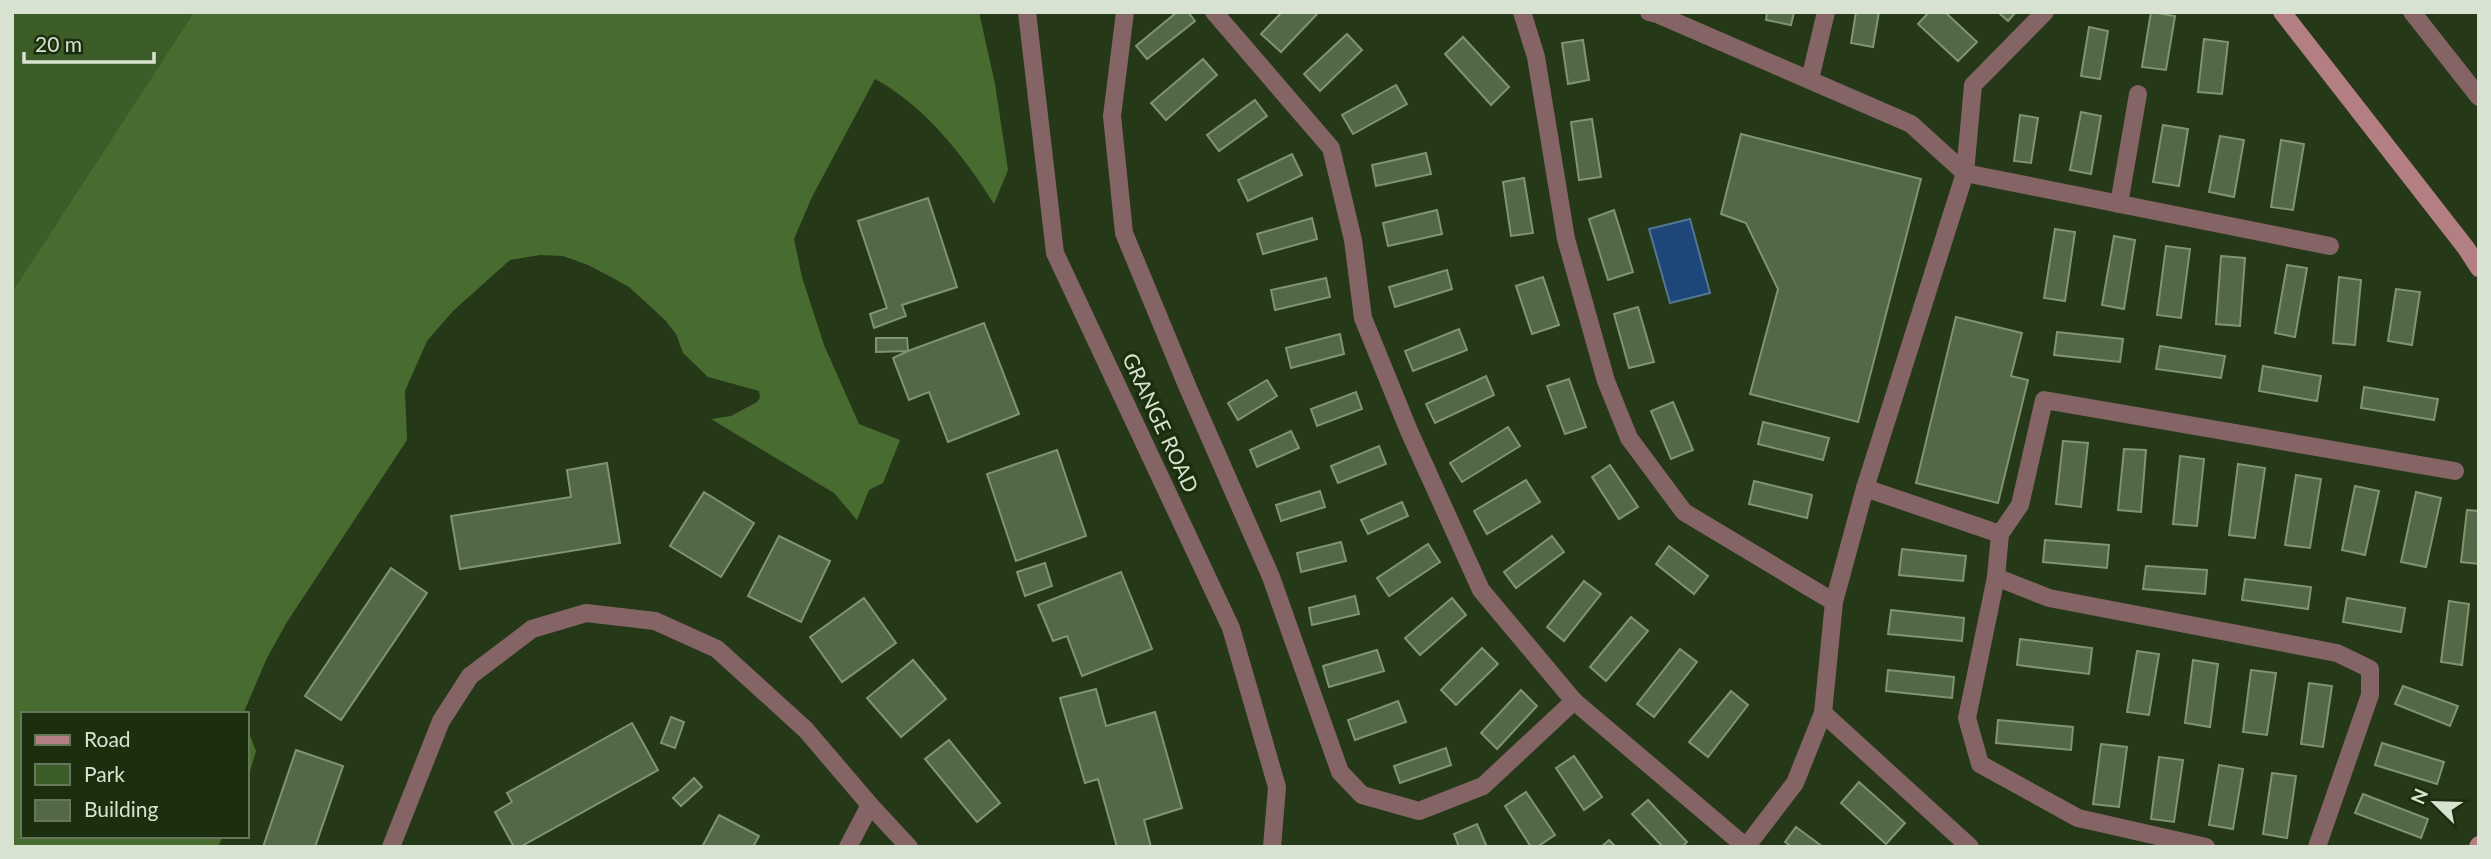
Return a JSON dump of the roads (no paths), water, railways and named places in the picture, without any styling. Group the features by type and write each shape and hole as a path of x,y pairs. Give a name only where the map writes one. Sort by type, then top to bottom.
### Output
{"street":[{"name":"GRANGE ROAD","path":"1027,12 1055,253 1231,628 1277,786 1272,847"},
{"path":"1125,12 1112,116 1124,233 1271,577 1340,772 1362,794 1419,811 1483,786 1574,702"},
{"path":"1214,12 1331,148 1353,240 1363,318 1409,431 1481,590 1574,702 1746,847 1795,783 1823,713 1834,602 1865,488 1965,173 1973,85 2045,12"},
{"path":"1522,12 1536,57 1566,239 1606,381 1629,438 1684,512 1834,602"},
{"path":"1649,12 1912,124 1965,173 2330,246"},
{"path":"1810,79 1826,12"},
{"path":"2282,12 2479,268"},
{"path":"2412,12 2479,97"},
{"path":"2119,204 2138,94"},
{"path":"2206,847 2078,818 1980,764 1967,718 1996,577 2000,534 2020,505 2044,400 2455,471"},
{"path":"1865,488 2000,534"},
{"path":"1996,577 2049,598 2337,653 2370,669 2370,695 2317,847"},
{"path":"391,847 442,721 470,676 532,629 586,613 655,621 717,649 806,730 870,806 909,847"},
{"path":"1823,713 1970,847"},
{"path":"848,847 870,806"}],"water":[{"path":"1690,219 1710,293 1670,303 1649,229"}]}
